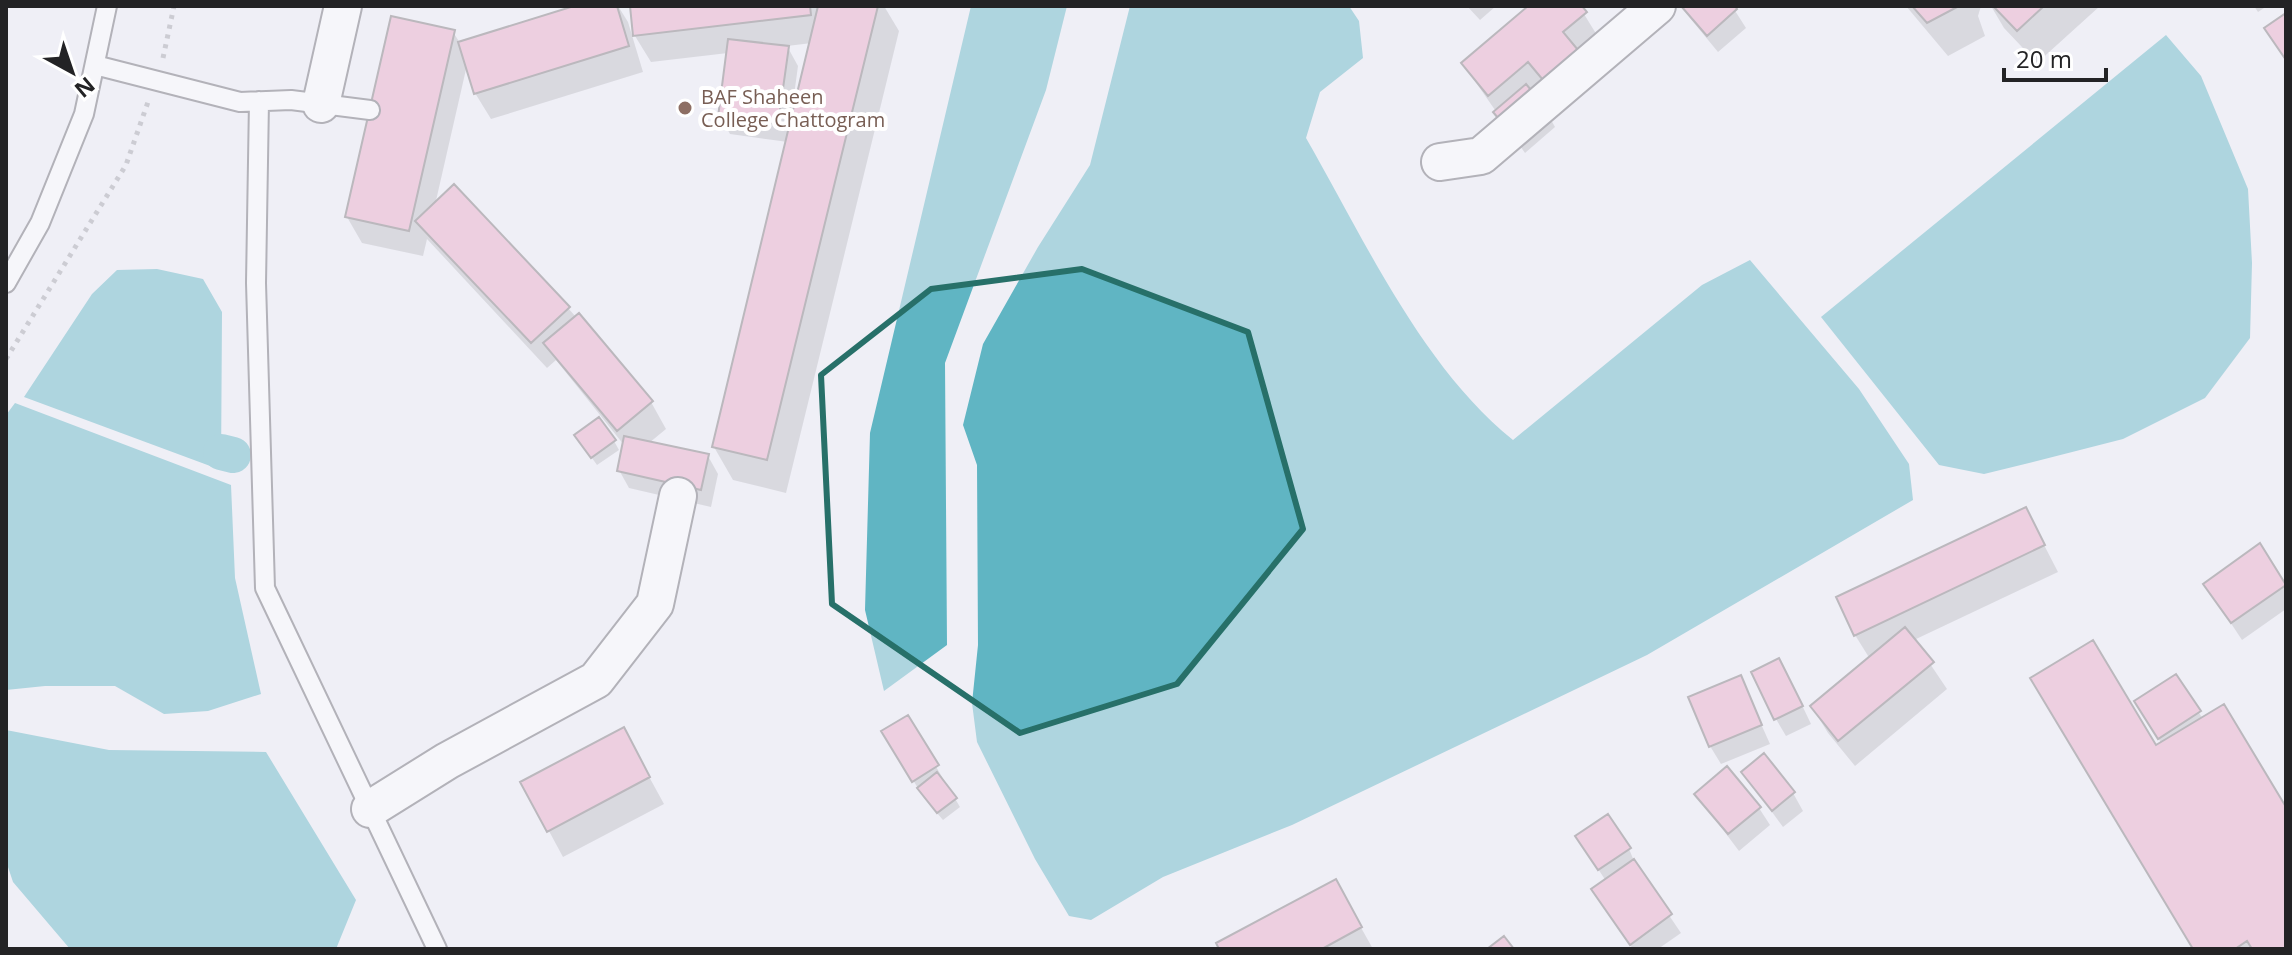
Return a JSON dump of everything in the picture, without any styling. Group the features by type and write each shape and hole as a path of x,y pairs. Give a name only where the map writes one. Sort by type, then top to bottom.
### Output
{"street":[{"path":"321,104 343,6"},
{"path":"1440,162 1481,156 1657,6"},
{"path":"370,809 447,761 596,680 655,604 678,496"}],"lane":[{"path":"6,283 40,223 84,114 107,6"},
{"path":"95,65 240,102 321,104 370,110"},
{"path":"259,101 256,283 265,588 437,949"}],"path":[{"path":"160,66 174,6"},
{"path":"6,359 126,165 150,95"}],"highlighted area":[{"path":"1082,269 1248,332 1303,529 1177,684 1020,733 832,604 821,375 931,289"}],"water":[{"path":"971,6 1067,6 1046,90 945,363 947,645 884,691 865,610 870,433"},
{"path":"1130,6 1349,6 1359,21 1363,58 1320,92 1306,138 1373,259 1423,339 1480,410 1513,440 1702,285 1750,260 1859,389 1909,464 1913,500 1647,655 1292,825 1163,877 1091,920 1069,916 1035,859 977,742 972,703 978,645 977,465 963,425 983,344 1038,247 1090,165"},
{"path":"2166,35 2201,76 2248,189 2252,263 2250,338 2205,398 2123,439 1984,474 1939,465 1821,317"},
{"path":"157,269 203,279 222,312 221,470 24,397 92,294 117,270"},
{"path":"15,403 231,485 235,578 261,694 208,711 164,714 115,686 45,686 6,690 6,415"},
{"path":"6,730 109,750 266,752 356,900 336,949 70,949 13,882 6,861"}],"building":[{"path":"574,6 617,6 629,46 474,94 458,42"},
{"path":"630,6 810,6 811,15 633,36"},
{"path":"818,6 878,6 767,460 712,447"},
{"path":"1528,6 1582,6 1587,12 1563,32 1578,50 1543,80 1528,62 1488,96 1461,63"},
{"path":"1681,6 1735,6 1737,9 1707,36"},
{"path":"1912,6 1959,6 1927,23"},
{"path":"1993,6 2044,6 2017,31"},
{"path":"2286,13 2286,60 2264,28"},
{"path":"391,16 455,30 409,231 345,217"},
{"path":"728,39 789,46 778,124 718,117"},
{"path":"1526,84 1546,108 1513,136 1493,112"},
{"path":"454,184 570,307 531,343 415,221"},
{"path":"579,313 653,401 617,431 543,343"},
{"path":"599,417 616,440 591,458 574,435"},
{"path":"624,436 709,454 701,490 617,471"},
{"path":"2026,507 2045,545 1854,636 1836,597"},
{"path":"2260,543 2286,585 2231,623 2203,584"},
{"path":"1905,627 1934,662 1838,741 1810,706"},
{"path":"2093,640 2156,745 2224,704 2286,807 2286,949 2252,949 2247,941 2235,949 2193,949 2030,678"},
{"path":"1779,658 1803,706 1774,720 1751,672"},
{"path":"2176,674 2201,711 2158,739 2134,701"},
{"path":"1741,675 1762,725 1709,747 1688,697"},
{"path":"908,715 939,765 912,782 881,731"},
{"path":"624,727 650,777 547,832 520,782"},
{"path":"1764,753 1795,792 1772,811 1741,772"},
{"path":"1727,766 1761,807 1728,834 1694,794"},
{"path":"937,772 957,798 937,813 917,788"},
{"path":"1608,814 1631,848 1598,870 1575,836"},
{"path":"1634,859 1672,914 1630,945 1591,889"},
{"path":"1336,879 1362,927 1322,949 1219,949 1216,943"},
{"path":"1504,936 1514,949 1487,949"}],"waterway":[{"path":"221,452 233,455"}],"place":[{"name":"BAF Shaheen College Chattogram","path":"685,108"}]}
